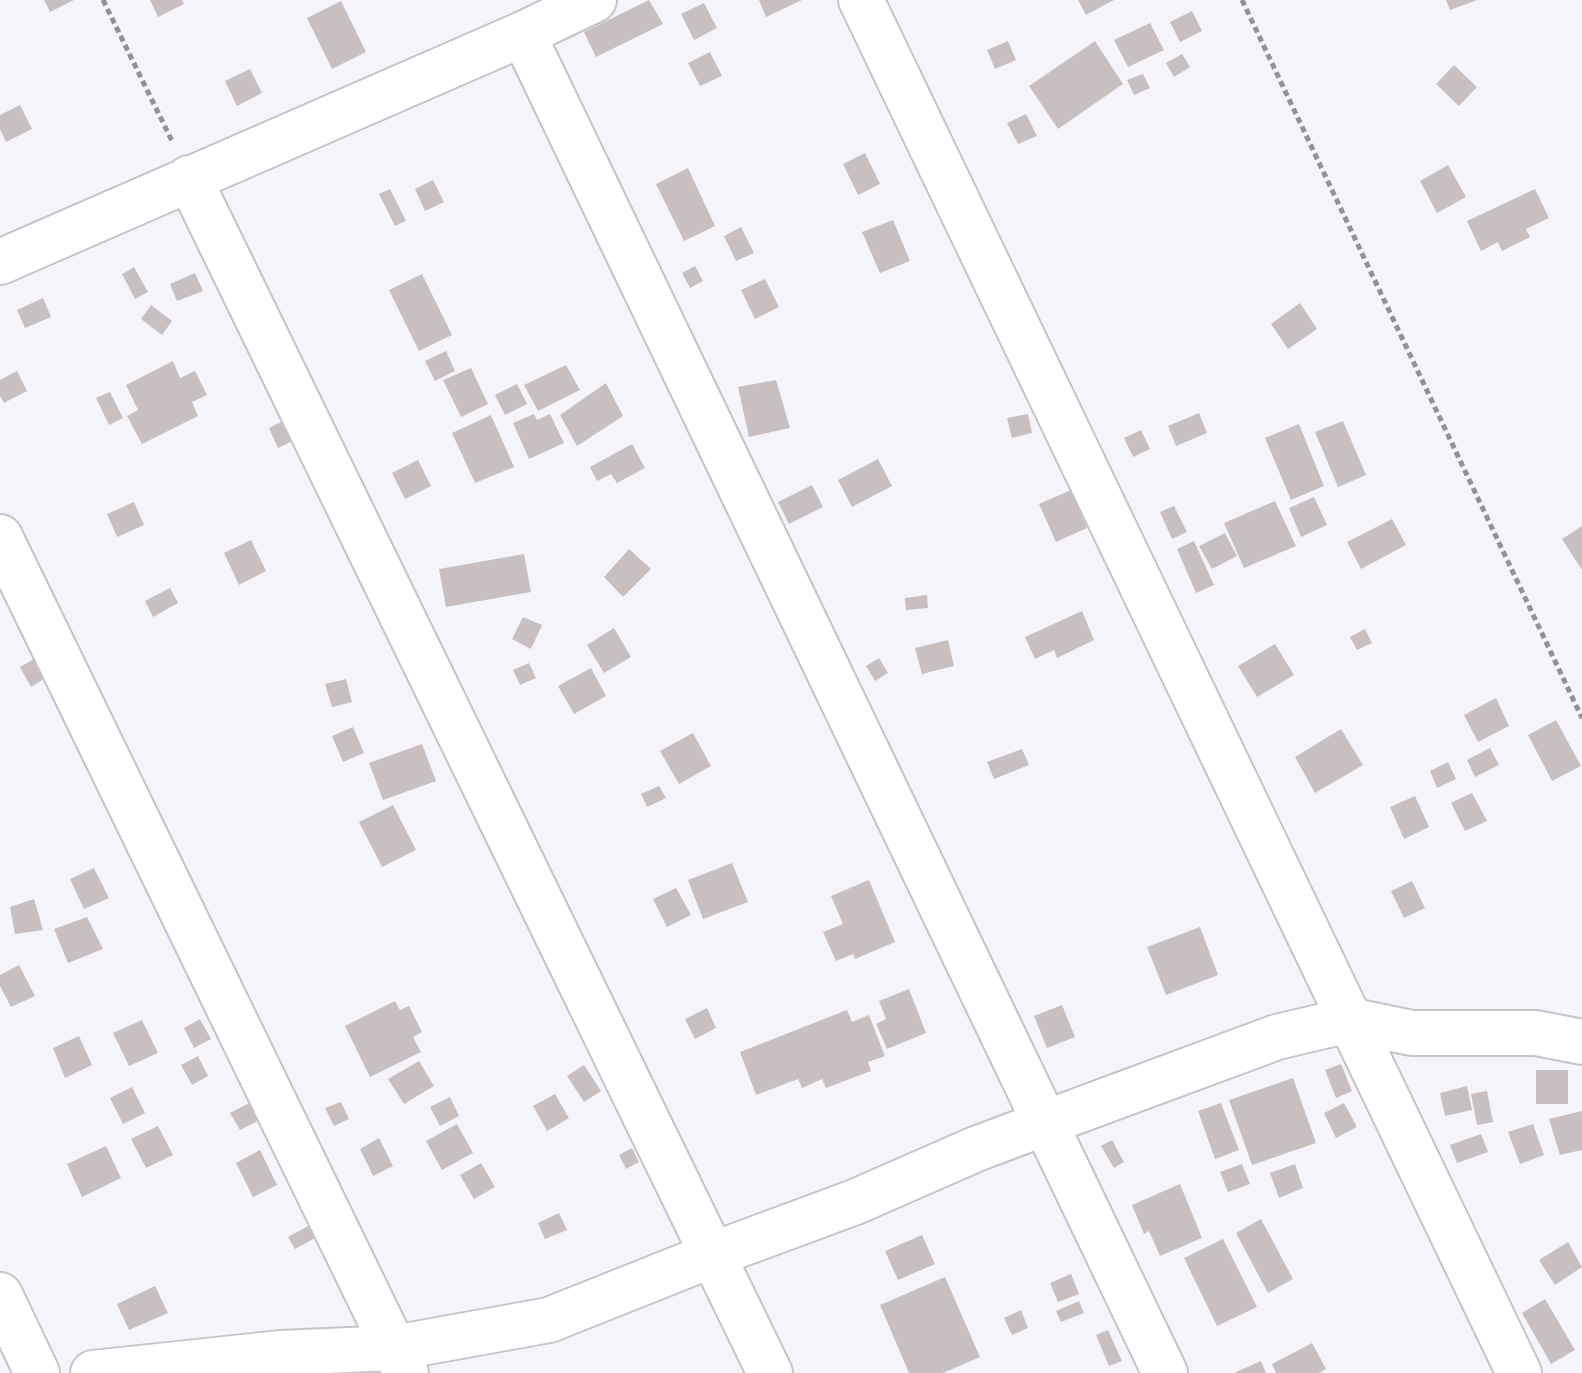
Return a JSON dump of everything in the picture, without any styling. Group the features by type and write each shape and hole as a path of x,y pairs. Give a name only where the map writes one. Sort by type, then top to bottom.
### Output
{"street":[{"path":"0,262 523,34 594,0"},
{"path":"861,0 1519,1373"},
{"path":"523,34 1165,1373"},
{"path":"189,178 770,1373"},
{"path":"0,537 400,1361"},
{"path":"93,1373 281,1353 400,1361 549,1320 855,1202 976,1149 1045,1123 1277,1037 1349,1020 1412,1033 1536,1033 1582,1042"},
{"path":"0,1295 37,1373"}],"path":[{"path":"103,0 189,178"},
{"path":"1242,0 1582,718"}],"building":[{"path":"44,0 74,0 50,12"},
{"path":"150,0 182,0 184,4 158,17"},
{"path":"649,0 663,24 596,57 584,32"},
{"path":"759,0 802,0 766,17"},
{"path":"1078,0 1114,0 1086,15"},
{"path":"1446,0 1477,0 1450,10"},
{"path":"341,1 366,52 332,69 307,18"},
{"path":"704,3 717,28 694,40 681,14"},
{"path":"1192,11 1202,31 1180,42 1170,22"},
{"path":"1150,23 1164,50 1128,67 1114,40"},
{"path":"1008,41 1016,60 995,69 987,50"},
{"path":"1095,41 1123,84 1058,129 1029,86"},
{"path":"710,52 722,76 700,86 688,63"},
{"path":"1182,54 1190,67 1174,77 1166,63"},
{"path":"1454,65 1477,87 1459,106 1436,84"},
{"path":"250,69 262,93 237,106 225,81"},
{"path":"1143,74 1150,88 1134,95 1127,80"},
{"path":"20,105 32,129 6,142 0,129 0,115"},
{"path":"1026,114 1037,136 1018,144 1007,123"},
{"path":"865,153 880,184 858,195 843,164"},
{"path":"1448,165 1466,197 1437,213 1420,181"},
{"path":"688,168 715,226 684,241 656,184"},
{"path":"433,180 444,202 425,211 415,189"},
{"path":"390,189 406,221 395,226 379,194"},
{"path":"1535,189 1549,218 1526,229 1530,237 1502,251 1498,242 1481,251 1467,221"},
{"path":"893,220 910,261 880,273 862,232"},
{"path":"741,227 754,253 736,261 724,236"},
{"path":"695,266 703,281 690,288 682,273"},
{"path":"134,267 148,292 135,299 122,274"},
{"path":"195,273 203,291 177,301 170,284"},
{"path":"422,274 452,335 419,351 389,290"},
{"path":"765,279 779,307 755,319 741,290"},
{"path":"43,298 51,317 25,328 17,310"},
{"path":"1300,303 1317,329 1288,349 1271,324"},
{"path":"151,305 172,321 162,335 141,319"},
{"path":"446,351 455,371 435,381 425,361"},
{"path":"173,361 180,378 195,371 207,395 192,402 198,416 142,444 127,416 138,410 126,385"},
{"path":"566,365 580,390 538,411 524,385"},
{"path":"471,368 488,404 461,417 443,380"},
{"path":"17,371 27,391 4,403 0,396 0,380"},
{"path":"776,380 790,428 749,437 738,387"},
{"path":"606,383 623,416 577,446 560,415"},
{"path":"517,384 527,404 505,415 495,395"},
{"path":"110,392 123,418 109,425 96,398"},
{"path":"1199,413 1207,433 1176,446 1168,426"},
{"path":"534,414 537,420 550,414 564,443 529,459 513,423"},
{"path":"1028,414 1032,433 1012,438 1007,418"},
{"path":"295,415 305,435 278,448 269,428"},
{"path":"491,415 514,467 475,483 452,433"},
{"path":"1343,421 1366,475 1338,487 1315,432"},
{"path":"1299,424 1324,486 1291,500 1265,438"},
{"path":"1141,430 1150,449 1133,457 1124,438"},
{"path":"632,444 645,468 617,483 611,474 597,481 590,467"},
{"path":"878,459 892,486 852,507 838,480"},
{"path":"418,460 431,486 405,499 392,473"},
{"path":"812,485 823,507 789,524 778,502"},
{"path":"1071,490 1087,528 1056,542 1039,504"},
{"path":"1314,497 1327,525 1301,537 1289,508"},
{"path":"1275,501 1296,546 1244,568 1224,523"},
{"path":"134,502 144,525 117,537 107,514"},
{"path":"1174,506 1187,532 1172,539 1160,512"},
{"path":"1392,519 1406,545 1361,569 1347,542"},
{"path":"1582,526 1582,570 1562,539"},
{"path":"1225,533 1237,556 1212,569 1199,546"},
{"path":"251,540 266,571 239,585 224,553"},
{"path":"1194,541 1214,585 1196,593 1177,549"},
{"path":"629,549 651,569 623,597 604,577"},
{"path":"524,554 531,592 446,607 439,569"},
{"path":"170,588 178,603 153,617 145,601"},
{"path":"927,595 928,608 906,610 905,598"},
{"path":"1082,611 1094,640 1057,658 1054,650 1035,659 1025,637"},
{"path":"523,617 542,625 531,649 512,639"},
{"path":"614,628 631,657 604,673 587,645"},
{"path":"1365,629 1372,643 1357,650 1350,637"},
{"path":"948,640 954,666 922,674 915,648"},
{"path":"1275,644 1294,675 1257,697 1238,666"},
{"path":"36,658 47,677 31,687 20,667"},
{"path":"879,658 888,673 875,681 866,666"},
{"path":"529,663 536,678 520,685 513,670"},
{"path":"591,668 606,696 574,714 558,686"},
{"path":"346,679 352,702 332,707 325,684"},
{"path":"1496,698 1509,726 1478,742 1464,715"},
{"path":"1556,720 1581,766 1552,781 1528,735"},
{"path":"353,727 364,753 343,762 332,736"},
{"path":"1341,729 1363,765 1315,793 1295,757"},
{"path":"693,733 711,766 679,784 660,751"},
{"path":"422,744 436,781 383,800 369,763"},
{"path":"1490,748 1499,765 1475,777 1467,760"},
{"path":"1022,749 1029,765 994,779 987,762"},
{"path":"1448,762 1456,779 1437,788 1430,771"},
{"path":"659,786 666,798 647,807 641,794"},
{"path":"1472,793 1487,821 1465,831 1451,803"},
{"path":"1415,796 1429,827 1404,839 1390,807"},
{"path":"393,805 416,850 382,867 359,822"},
{"path":"732,863 748,902 703,919 688,880"},
{"path":"94,868 109,898 84,909 70,879"},
{"path":"869,880 895,942 855,959 853,954 836,961 823,932 843,924 831,896"},
{"path":"1412,881 1425,908 1404,918 1391,891"},
{"path":"676,888 691,915 667,927 653,899"},
{"path":"34,899 43,930 15,934 10,907"},
{"path":"87,917 103,949 68,963 54,929"},
{"path":"1200,927 1218,975 1166,995 1147,947"},
{"path":"19,965 35,996 11,1007 0,986 0,975"},
{"path":"909,989 926,1033 887,1049 876,1024 886,1019 879,1001"},
{"path":"395,1001 400,1010 409,1006 422,1032 413,1037 421,1052 370,1077 345,1026"},
{"path":"1062,1005 1075,1037 1047,1048 1034,1016"},
{"path":"707,1008 716,1028 695,1039 685,1019"},
{"path":"847,1010 852,1022 869,1015 885,1056 868,1062 871,1071 826,1088 822,1079 802,1088 798,1079 756,1095 740,1052"},
{"path":"200,1019 211,1039 194,1048 184,1028"},
{"path":"142,1020 158,1053 129,1066 113,1033"},
{"path":"79,1036 92,1065 65,1078 53,1048"},
{"path":"198,1056 208,1076 192,1085 181,1065"},
{"path":"419,1061 434,1086 404,1104 388,1079"},
{"path":"1341,1064 1352,1091 1336,1098 1325,1070"},
{"path":"584,1065 601,1091 584,1102 567,1076"},
{"path":"1536,1070 1568,1070 1568,1104 1536,1104"},
{"path":"1293,1078 1316,1143 1252,1165 1229,1100"},
{"path":"1467,1086 1472,1110 1445,1116 1440,1093"},
{"path":"132,1087 145,1113 123,1124 110,1098"},
{"path":"1487,1091 1493,1122 1477,1125 1471,1094"},
{"path":"555,1094 569,1118 547,1131 533,1106"},
{"path":"450,1097 459,1116 440,1126 430,1107"},
{"path":"341,1102 349,1119 334,1126 325,1108"},
{"path":"249,1103 258,1121 240,1130 230,1113"},
{"path":"1221,1103 1239,1150 1215,1159 1198,1111"},
{"path":"1344,1103 1357,1127 1336,1138 1324,1113"},
{"path":"1582,1111 1582,1150 1560,1155 1549,1119"},
{"path":"457,1124 473,1153 442,1170 426,1141"},
{"path":"1533,1124 1544,1155 1520,1164 1508,1132"},
{"path":"158,1126 173,1155 146,1168 131,1139"},
{"path":"1481,1134 1488,1152 1457,1163 1450,1145"},
{"path":"379,1138 393,1166 373,1176 360,1149"},
{"path":"1112,1140 1124,1162 1114,1168 1101,1146"},
{"path":"106,1146 121,1178 82,1197 67,1164"},
{"path":"632,1148 639,1162 626,1169 619,1155"},
{"path":"260,1150 277,1185 253,1197 236,1163"},
{"path":"481,1163 495,1187 474,1199 460,1175"},
{"path":"1242,1164 1250,1184 1228,1192 1220,1172"},
{"path":"1295,1164 1303,1188 1279,1198 1270,1173"},
{"path":"1180,1184 1202,1238 1160,1256 1149,1231 1144,1234 1132,1205"},
{"path":"559,1213 567,1230 545,1239 538,1223"},
{"path":"1261,1219 1293,1279 1268,1293 1236,1233"},
{"path":"308,1226 315,1238 295,1249 288,1237"},
{"path":"922,1235 935,1264 898,1280 885,1251"},
{"path":"1223,1239 1257,1307 1217,1326 1184,1258"},
{"path":"1568,1242 1582,1267 1555,1285 1539,1260"},
{"path":"1071,1274 1079,1294 1058,1302 1050,1283"},
{"path":"945,1277 980,1357 943,1373 909,1373 880,1305"},
{"path":"155,1286 168,1313 129,1330 117,1304"},
{"path":"1545,1299 1575,1350 1551,1364 1522,1313"},
{"path":"1079,1301 1084,1313 1061,1322 1056,1311"},
{"path":"1021,1310 1028,1328 1012,1335 1004,1318"},
{"path":"1108,1330 1122,1361 1109,1366 1096,1335"},
{"path":"1312,1343 1326,1369 1319,1373 1276,1373 1272,1364"},
{"path":"1261,1361 1266,1373 1234,1373"}]}
